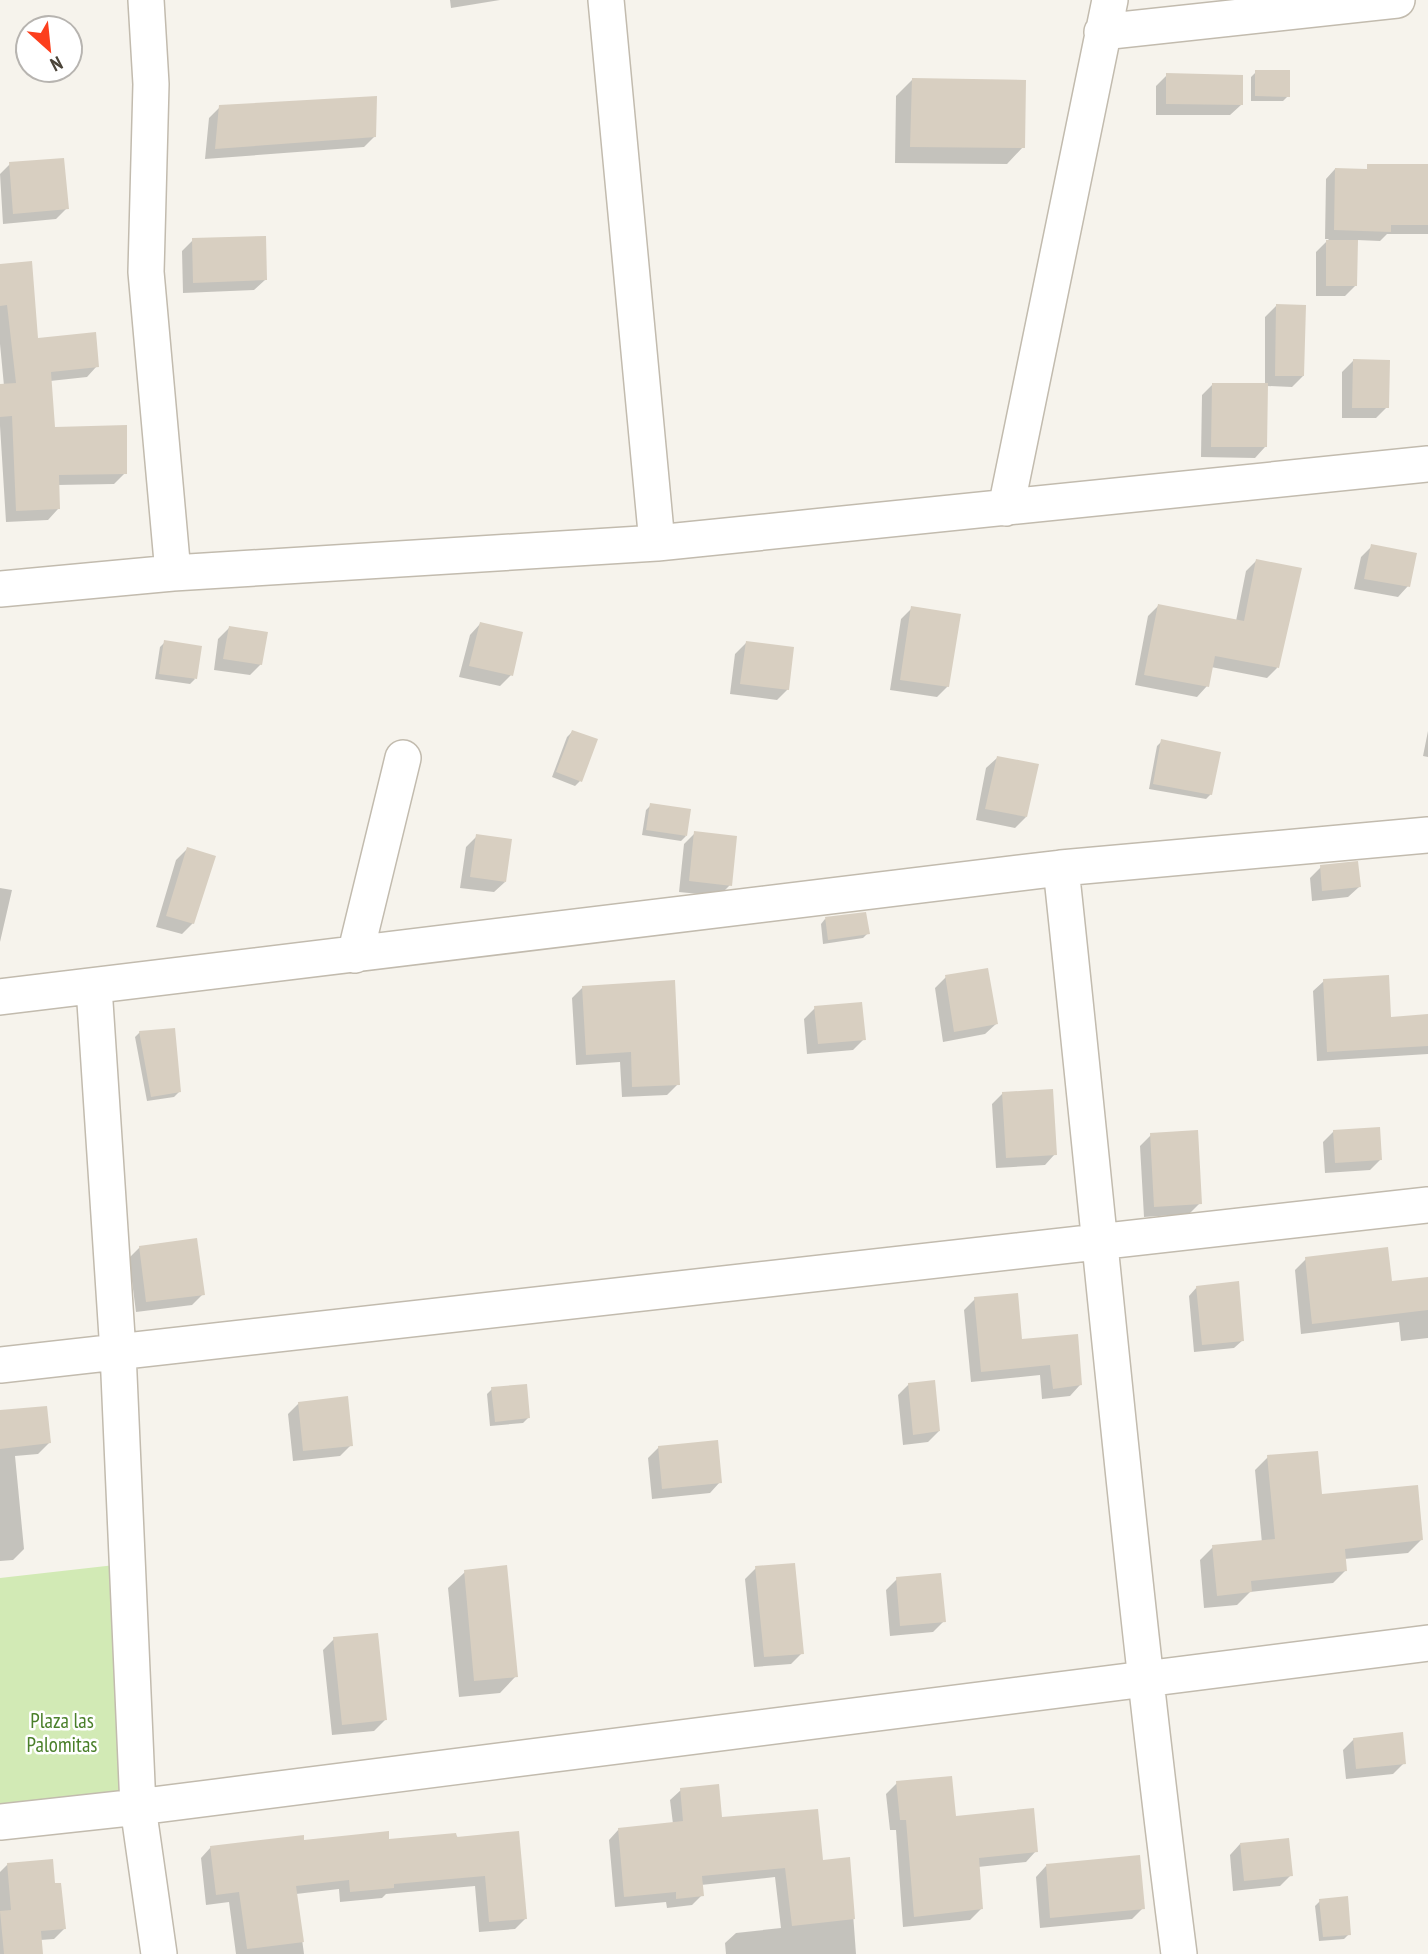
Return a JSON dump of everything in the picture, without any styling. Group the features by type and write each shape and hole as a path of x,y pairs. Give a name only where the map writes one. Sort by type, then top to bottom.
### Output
{"street":[{"path":"146,0 151,85 146,272 173,573"},
{"path":"606,0 657,544"},
{"path":"1006,508 1106,16 1397,0"},
{"path":"0,589 173,573 657,544 1428,464"},
{"path":"355,955 403,758"},
{"path":"0,997 1061,868 1428,835"},
{"path":"1061,868 1102,1242 1115,1415 1143,1679 1179,1954"},
{"path":"94,987 118,1352 138,1807 159,1954"},
{"path":"0,1366 1428,1205"},
{"path":"0,1822 138,1807 1428,1643"}],"green space":[{"name":"Plaza las Palomitas","path":"115,1565 128,1792 0,1806 0,1578"}],"building":[{"path":"1255,70 1290,70 1290,97 1255,96"},
{"path":"1166,73 1243,75 1243,105 1166,104"},
{"path":"912,78 1026,80 1025,148 910,147"},
{"path":"377,96 376,137 215,149 219,105"},
{"path":"64,158 69,209 13,214 9,162"},
{"path":"1367,164 1428,164 1428,225 1391,225 1391,232 1334,230 1335,168 1367,169"},
{"path":"266,236 267,280 193,283 192,238"},
{"path":"1326,240 1358,240 1357,286 1326,286"},
{"path":"32,261 38,338 96,332 99,367 51,372 55,427 127,425 127,474 59,475 60,509 16,511 12,416 0,417 0,384 16,383 7,305 0,306 0,264"},
{"path":"1276,304 1306,305 1304,376 1275,376"},
{"path":"1353,359 1390,360 1389,408 1352,408"},
{"path":"1212,383 1268,383 1267,447 1211,447"},
{"path":"1371,544 1417,553 1410,587 1364,579"},
{"path":"1256,559 1302,568 1279,668 1215,656 1209,687 1144,675 1158,604 1244,621"},
{"path":"911,606 961,614 949,687 900,680"},
{"path":"480,622 523,632 513,676 469,666"},
{"path":"229,626 268,632 262,665 223,659"},
{"path":"164,640 202,646 197,679 159,674"},
{"path":"746,641 794,647 789,690 740,684"},
{"path":"572,730 598,739 582,782 556,772"},
{"path":"1161,739 1221,752 1212,795 1153,784"},
{"path":"997,756 1039,764 1027,817 985,809"},
{"path":"650,803 691,809 687,836 646,830"},
{"path":"694,831 737,836 732,886 689,881"},
{"path":"476,834 512,839 506,882 470,877"},
{"path":"187,847 216,856 194,924 166,916"},
{"path":"1358,861 1361,887 1322,891 1320,865"},
{"path":"866,912 870,934 828,940 825,917"},
{"path":"988,968 998,1024 954,1032 945,975"},
{"path":"1389,975 1391,1017 1428,1014 1428,1046 1327,1052 1323,979"},
{"path":"675,980 680,1085 632,1087 631,1052 586,1055 582,986"},
{"path":"862,1002 866,1040 818,1044 814,1006"},
{"path":"175,1028 181,1092 151,1097 139,1031"},
{"path":"1053,1089 1057,1155 1006,1158 1002,1092"},
{"path":"1380,1127 1382,1160 1335,1163 1333,1130"},
{"path":"1198,1130 1202,1204 1154,1207 1150,1133"},
{"path":"197,1238 205,1295 146,1302 139,1246"},
{"path":"1388,1247 1392,1281 1428,1277 1428,1310 1312,1324 1305,1257"},
{"path":"1239,1281 1244,1341 1202,1345 1196,1286"},
{"path":"1018,1293 1022,1339 1078,1334 1082,1385 1053,1389 1050,1365 981,1372 974,1297"},
{"path":"935,1380 940,1431 913,1435 908,1383"},
{"path":"527,1384 530,1418 495,1422 491,1387"},
{"path":"348,1396 353,1446 303,1451 298,1402"},
{"path":"47,1406 51,1443 0,1449 0,1410"},
{"path":"718,1440 722,1483 662,1489 658,1446"},
{"path":"1318,1451 1322,1494 1418,1485 1423,1540 1345,1549 1347,1571 1251,1581 1252,1592 1217,1596 1212,1545 1275,1539 1267,1455"},
{"path":"795,1563 804,1654 764,1657 755,1566"},
{"path":"507,1565 518,1677 474,1681 464,1570"},
{"path":"941,1573 946,1622 900,1626 896,1577"},
{"path":"378,1633 387,1720 342,1725 333,1637"},
{"path":"1403,1732 1406,1764 1356,1769 1353,1738"},
{"path":"952,1776 956,1816 1034,1808 1038,1852 979,1858 983,1909 914,1917 906,1820 900,1820 896,1781"},
{"path":"719,1784 722,1817 818,1809 823,1860 850,1857 855,1919 792,1926 785,1868 702,1876 704,1896 676,1899 676,1892 624,1897 618,1828 683,1821 680,1788"},
{"path":"389,1831 389,1839 456,1833 457,1837 519,1831 527,1919 489,1922 485,1876 394,1884 394,1888 350,1892 349,1880 296,1886 304,1942 247,1949 239,1892 216,1895 210,1846 304,1835 304,1840"},
{"path":"1289,1838 1293,1876 1244,1881 1240,1843"},
{"path":"1140,1855 1145,1909 1050,1918 1046,1864"},
{"path":"53,1859 55,1883 61,1883 66,1929 41,1931 43,1954 4,1954 0,1911 11,1910 7,1863"},
{"path":"1348,1896 1351,1935 1323,1937 1319,1899"}]}
